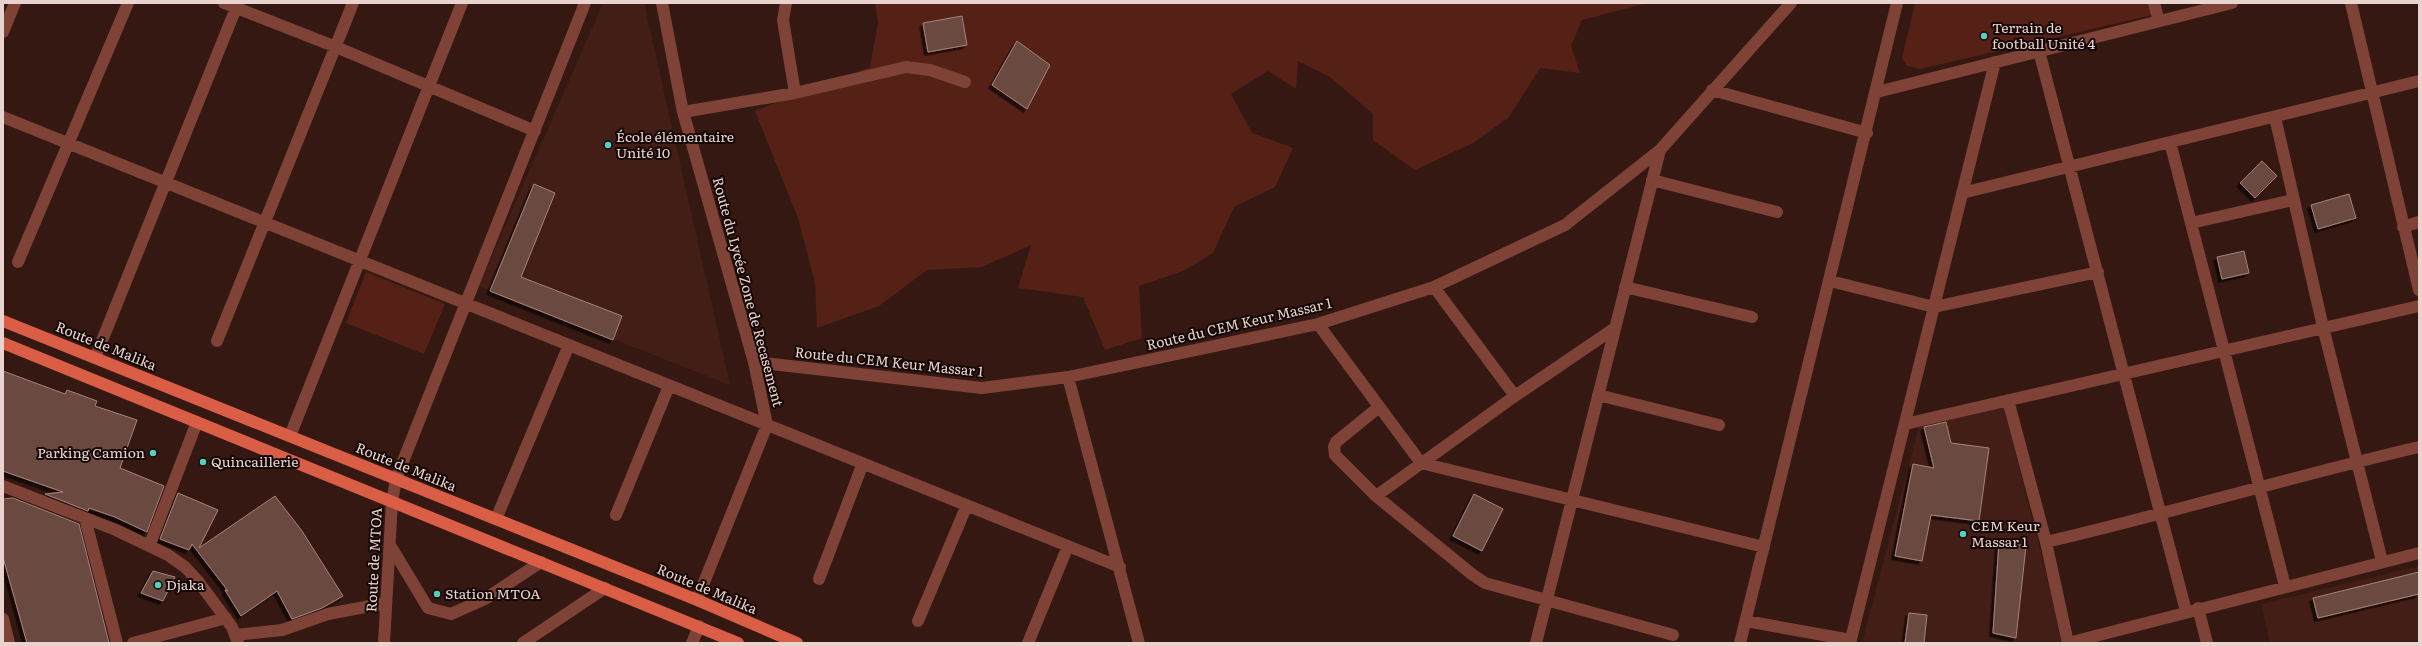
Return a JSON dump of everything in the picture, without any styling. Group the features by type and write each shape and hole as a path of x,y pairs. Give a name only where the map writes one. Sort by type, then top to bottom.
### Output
{"main road":[{"name":"Route de Malika","path":"3,321 697,600 797,643"},
{"path":"3,343 738,643"}],"street":[{"path":"3,32 16,3"},
{"path":"18,262 128,3"},
{"path":"224,3 237,6 534,131"},
{"path":"216,341 353,3"},
{"path":"290,436 462,3"},
{"name":"Route de MTOA","path":"384,643 392,502 396,479 586,3"},
{"name":"Route du Lycée Zone de Recasement","path":"662,3 683,112 754,362 767,425"},
{"path":"786,3 783,20 795,93"},
{"name":"Route du CEM Keur Massar 1","path":"754,362 982,388 1068,376 1318,324 1434,286 1565,225 1660,150 1791,3"},
{"path":"1740,643 1877,92 1897,3"},
{"path":"2154,3 2158,21"},
{"path":"1877,92 2232,3"},
{"path":"2351,3 2419,290"},
{"path":"95,358 237,6"},
{"path":"2039,51 2125,373 2161,515 2192,610 2207,643"},
{"path":"1746,621 1850,642 1995,62"},
{"path":"683,112 795,93 906,67 930,70 965,82"},
{"path":"1962,193 2419,82"},
{"path":"1712,90 1866,133"},
{"path":"3,117 1120,567"},
{"path":"2275,117 2323,328 2382,561"},
{"path":"2170,142 2285,586"},
{"path":"1536,643 1660,150"},
{"path":"1652,180 1777,212"},
{"path":"2191,223 2293,200"},
{"path":"2403,227 2419,222"},
{"path":"1830,281 1934,307 2098,272"},
{"path":"1434,286 1515,396"},
{"path":"1625,287 1752,317"},
{"path":"1905,424 2419,306"},
{"path":"1318,324 1421,463 1764,547"},
{"path":"1376,496 1515,396 1615,328"},
{"path":"496,519 569,345"},
{"path":"1068,376 1139,643"},
{"path":"616,515 669,386"},
{"path":"1598,395 1719,425"},
{"path":"2008,400 2046,542 2068,643 2382,561 2419,553"},
{"path":"1379,407 1336,442 1334,447 1338,458 1376,496 1479,579 1504,590 1673,636"},
{"path":"150,544 197,422"},
{"path":"697,600 767,425"},
{"path":"2046,542 2161,515 2357,461 2419,447"},
{"path":"819,579 863,463"},
{"path":"3,486 150,544 185,567 226,618 237,639 282,630 328,614 386,603"},
{"path":"918,621 967,505"},
{"path":"85,518 116,643"},
{"path":"390,545 428,608 452,614 485,599 541,562"},
{"path":"1028,643 1068,546"},
{"path":"523,643 605,588"},
{"path":"133,643 226,618"},
{"path":"3,619 9,643"},
{"path":"692,643 699,626"}],"shaded area":[{"name":"École élémentaire Unité 10","path":"603,3 644,3 730,385 479,286"},
{"path":"875,3 1648,3 1582,20 1571,46 1580,73 1540,68 1508,118 1473,143 1415,170 1373,140 1373,114 1330,77 1298,61 1296,89 1268,71 1231,94 1252,133 1293,148 1275,187 1234,207 1213,253 1183,271 1139,286 1142,338 1105,350 1083,297 1018,288 1031,245 982,267 927,270 879,306 817,328 815,283 798,218 755,111 870,67 878,23"},
{"name":"Terrain de football Unité 4","path":"1915,3 2153,3 2156,14 1920,69 1907,66 1902,58"},
{"path":"366,272 445,304 424,354 346,323"},
{"name":"CEM Keur Massar 1","path":"2004,407 2064,643 1862,643 1919,426"},
{"path":"2419,566 2419,643 2270,643 2261,604"}],"building":[{"path":"962,16 967,45 928,52 923,23"},
{"path":"1017,41 1050,65 1027,109 992,85"},
{"path":"2262,161 2277,176 2255,198 2240,183"},
{"path":"534,184 555,193 521,277 622,316 613,340 490,291"},
{"path":"2349,194 2356,218 2318,229 2311,205"},
{"path":"2244,251 2249,273 2222,279 2217,257"},
{"path":"3,371 65,394 67,390 97,401 95,406 137,420 120,468 164,486 147,532 115,517 89,508 88,511 45,494 63,492 3,471"},
{"path":"1946,422 1951,443 1989,448 1979,521 1931,515 1922,561 1895,556 1913,464 1934,468 1924,427"},
{"path":"178,493 218,510 199,548 275,496 302,531 343,596 322,608 292,619 277,591 241,616 225,590 228,591 192,544 189,550 160,539"},
{"path":"1474,494 1503,509 1482,551 1453,536"},
{"path":"13,498 79,524 109,643 27,643 3,557 3,499"},
{"path":"1999,542 2026,546 2016,638 1993,633"},
{"name":"Djaka","path":"153,571 175,577 163,601 141,593"},
{"path":"2419,572 2419,594 2318,618 2313,598"},
{"path":"1909,613 1927,615 1924,643 1905,643"}],"place":[{"name":"Terrain de football Unité 4","path":"1984,36"},
{"name":"École élémentaire Unité 10","path":"608,145"},
{"name":"Parking Camion","path":"153,453"},
{"name":"Quincaillerie","path":"203,462"},
{"name":"CEM Keur Massar 1","path":"1963,534"},
{"name":"Djaka","path":"158,585"},
{"name":"Station MTOA","path":"437,594"}]}
